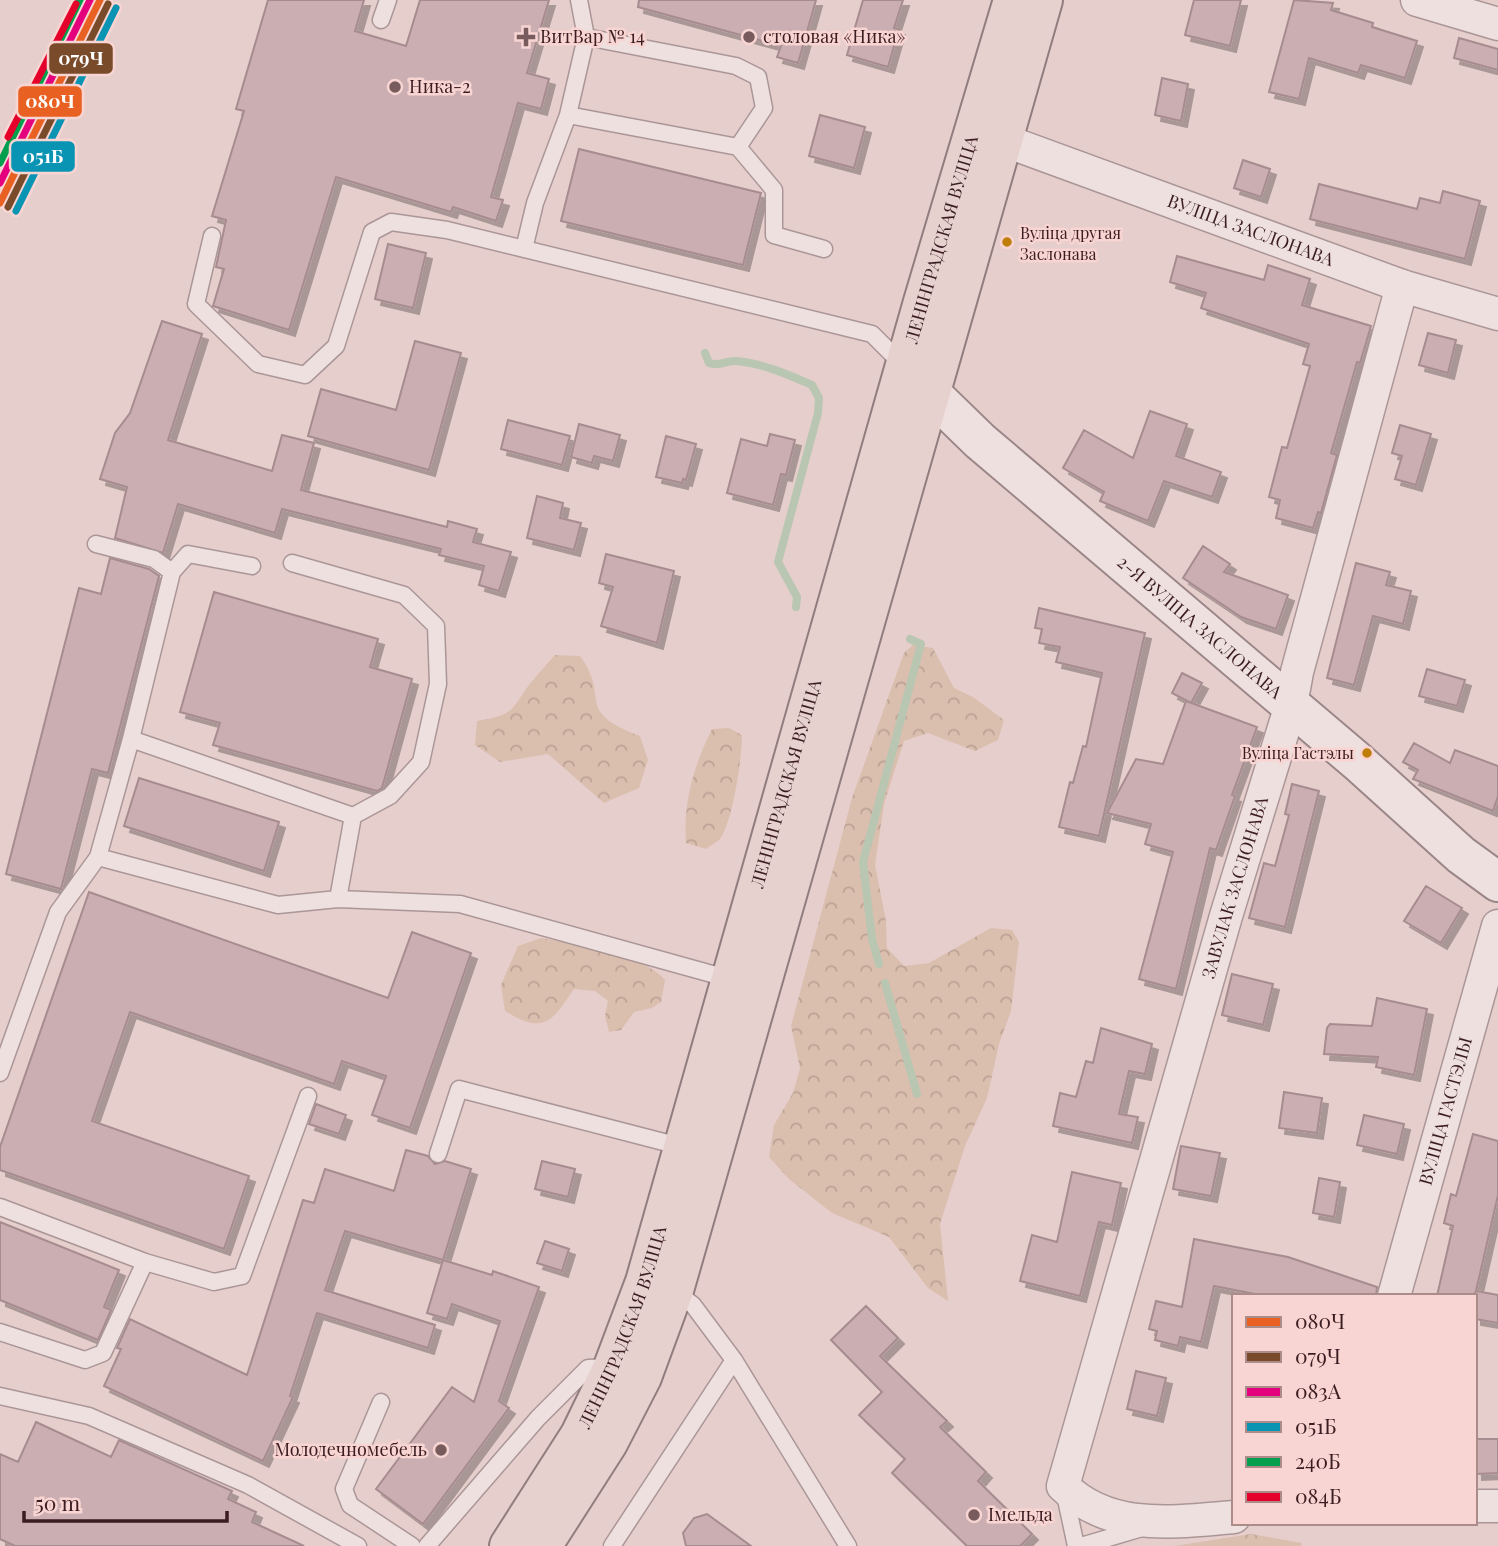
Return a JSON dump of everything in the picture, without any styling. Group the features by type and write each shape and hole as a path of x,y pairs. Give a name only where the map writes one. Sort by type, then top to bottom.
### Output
{"main road":[{"name":"ЛЕНІНГРАДСКАЯ ВУЛІЦА","path":"990,135 1013,0"},
{"name":"ЛЕНІНГРАДСКАЯ ВУЛІЦА","path":"542,1546 608,1443 627,1372 659,1286 917,380 990,135 1043,0"},
{"name":"2-Я ВУЛІЦА ЗАСЛОНАВА","path":"917,380 966,429 1291,705 1461,855 1498,882"},
{"name":"ЛЕНІНГРАДСКАЯ ВУЛІЦА","path":"509,1546 580,1435 627,1372"}],"street":[{"path":"1417,0 1498,24"},
{"name":"ВУЛІЦА ЗАСЛОНАВА","path":"990,135 1402,286 1498,314"},
{"name":"ЗАВУЛАК ЗАСЛОНАВА","path":"1063,1486 1226,916 1291,705 1297,672 1402,286"},
{"name":"ВУЛІЦА ГАСТЭЛЫ","path":"1395,1294 1498,926"},
{"path":"1063,1486 1079,1502 1107,1515 1158,1523 1232,1517"},
{"path":"1477,1506 1498,1506"}],"lane":[{"path":"382,20 388,0"},
{"path":"524,249 535,203 568,115 586,37 579,0"},
{"path":"586,37 736,66 758,77 764,108 738,147"},
{"path":"568,115 738,147 774,190 774,235 824,249"},
{"path":"212,236 196,304 258,364 305,375 336,346 372,232 390,222 447,230 872,334 917,380"},
{"path":"96,544 154,559 172,572"},
{"path":"0,1073 58,912 98,857 131,739 172,572 188,554 252,566"},
{"path":"131,739 353,816 390,796 421,762 438,684 436,626 404,596 292,563"},
{"path":"338,899 353,816"},
{"path":"98,857 278,905 338,899 460,904 746,983"},
{"path":"438,1154 459,1089 697,1151"},
{"path":"0,1207 145,1262 214,1282 242,1276 308,1096"},
{"path":"0,1332 85,1360 103,1353 145,1262"},
{"path":"659,1286 693,1305 734,1360 848,1546"},
{"path":"612,1546 734,1360"},
{"path":"427,1546 538,1418 588,1368 627,1372"},
{"path":"0,1396 89,1416 248,1485 358,1546"},
{"path":"382,1402 344,1489 350,1506 412,1546"},
{"path":"1063,1486 1078,1546 1158,1523"}],"green space":[{"path":"913,645 933,648 954,688 973,697 1004,720 998,740 975,751 928,733 904,741 884,804 875,865 886,921 887,948 904,966 929,963 991,928 1012,930 1019,942 1011,1011 999,1044 987,1098 965,1146 940,1224 948,1301 928,1288 889,1237 832,1213 789,1179 769,1157 774,1125 793,1093 800,1068 791,1026 852,798 904,653"},
{"path":"555,655 580,656 589,670 600,711 619,727 640,736 648,760 639,788 604,803 548,754 500,762 475,745 477,721 498,717 509,711"},
{"path":"729,728 742,735 736,789 725,830 720,839 706,849 686,843 688,798 695,770 712,729"},
{"path":"541,938 608,951 642,963 665,980 661,1002 652,1008 634,1012 621,1030 609,1032 605,1016 608,1001 595,991 574,989 553,1017 545,1021 529,1022 518,1018 505,1011 501,985 518,946"},
{"path":"1251,1534 1302,1543 1301,1546 1174,1546"}],"building":[{"path":"268,0 364,0 355,31 406,46 420,0 549,0 527,73 549,79 541,109 518,103 491,197 503,200 496,221 453,207 451,212 336,177 289,330 213,306 224,269 216,267 226,220 212,216 244,111 236,109"},
{"path":"639,0 816,0 798,63 777,57 781,46 638,7"},
{"path":"863,0 903,0 894,28 899,29 888,67 847,55"},
{"path":"1194,0 1241,0 1230,46 1185,35"},
{"path":"1294,0 1333,3 1331,10 1417,41 1405,78 1361,65 1358,73 1309,58 1299,99 1269,92"},
{"path":"1459,38 1498,49 1498,70 1454,58"},
{"path":"1162,78 1188,84 1181,121 1155,115"},
{"path":"820,115 865,127 854,168 809,156"},
{"path":"579,149 761,193 743,265 561,221"},
{"path":"1243,160 1270,169 1261,197 1234,188"},
{"path":"1319,184 1417,209 1420,198 1440,203 1443,191 1480,201 1465,259 1310,219"},
{"path":"388,244 426,253 413,308 375,299"},
{"path":"1177,256 1264,280 1268,265 1310,279 1302,305 1371,326 1360,363 1357,362 1331,453 1337,455 1321,513 1318,512 1313,528 1276,518 1280,500 1269,497 1282,447 1287,448 1310,366 1303,364 1309,344 1201,308 1206,293 1170,282"},
{"path":"162,321 202,334 168,440 272,471 282,435 314,443 301,490 447,527 448,521 477,529 473,542 511,552 499,591 479,585 484,566 439,555 441,549 282,509 275,533 178,504 163,553 115,538 127,487 100,479 115,433 130,413"},
{"path":"1428,333 1456,340 1448,373 1419,365"},
{"path":"415,341 461,353 429,470 308,436 321,389 396,410"},
{"path":"1150,411 1187,424 1176,456 1221,472 1212,497 1164,481 1148,521 1100,501 1104,492 1063,468 1084,430 1133,458"},
{"path":"508,420 570,436 562,465 501,449"},
{"path":"579,424 620,435 613,461 594,456 592,463 571,457"},
{"path":"1400,425 1431,434 1416,485 1395,479 1402,456 1392,453"},
{"path":"770,434 795,440 786,475 781,474 773,505 727,493 741,439 767,446"},
{"path":"666,436 696,444 686,480 683,479 682,483 656,477"},
{"path":"537,496 563,503 560,518 581,523 574,550 527,538"},
{"path":"1203,546 1230,564 1224,572 1288,595 1276,629 1241,617 1183,578"},
{"path":"606,554 674,571 657,643 601,626 613,587 599,583"},
{"path":"110,558 149,569 159,576 108,773 92,769 61,889 6,874 79,588 101,594"},
{"path":"1356,563 1390,572 1386,585 1411,591 1403,624 1373,616 1354,685 1327,678"},
{"path":"214,592 378,639 370,667 412,679 382,788 377,791 213,745 220,723 180,712"},
{"path":"1039,608 1145,633 1099,836 1059,827 1070,782 1073,783 1083,746 1086,747 1102,673 1056,662 1060,647 1039,643 1042,629 1035,628"},
{"path":"1427,669 1465,680 1457,706 1419,696"},
{"path":"1182,673 1202,683 1191,703 1172,693"},
{"path":"1186,701 1257,727 1232,795 1235,796 1216,850 1210,848 1176,989 1139,979 1173,852 1145,844 1151,824 1107,813 1136,759 1163,764"},
{"path":"1414,743 1450,763 1455,750 1498,766 1498,796 1493,811 1413,779 1418,770 1403,762"},
{"path":"139,778 279,822 264,871 124,826"},
{"path":"1292,784 1319,791 1285,927 1249,918 1264,863 1275,866 1289,815 1285,814"},
{"path":"1426,886 1462,908 1441,943 1404,921"},
{"path":"89,892 388,998 412,932 471,953 410,1128 372,1115 386,1076 342,1061 334,1084 130,1012 92,1121 249,1176 224,1249 0,1170 0,1147"},
{"path":"1232,974 1273,984 1263,1025 1222,1015"},
{"path":"1377,998 1427,1009 1414,1075 1376,1067 1378,1057 1324,1054 1327,1028 1330,1024 1372,1026"},
{"path":"1101,1028 1152,1044 1145,1074 1129,1071 1119,1114 1138,1117 1132,1143 1053,1126 1060,1093 1076,1097 1086,1061 1093,1063"},
{"path":"1284,1092 1322,1098 1317,1133 1279,1128"},
{"path":"316,1104 346,1115 339,1134 309,1124"},
{"path":"1364,1115 1404,1124 1397,1154 1357,1145"},
{"path":"1473,1134 1498,1141 1498,1195 1476,1291 1498,1295 1498,1323 1477,1319 1475,1292 1437,1294 1453,1226 1444,1223 1451,1194 1456,1196"},
{"path":"1181,1146 1220,1153 1211,1196 1173,1189"},
{"path":"406,1150 428,1156 435,1164 445,1161 471,1169 443,1260 345,1231 325,1290 435,1325 428,1348 317,1313 290,1396 293,1397 263,1461 104,1386 121,1349 117,1348 130,1319 247,1375 303,1200 314,1203 325,1169 394,1191"},
{"path":"542,1161 575,1169 568,1197 535,1189"},
{"path":"1072,1172 1121,1183 1112,1225 1099,1222 1080,1296 1020,1281 1032,1235 1057,1242"},
{"path":"1319,1178 1340,1182 1334,1217 1313,1213"},
{"path":"0,1222 119,1270 104,1307 111,1310 98,1340 0,1300"},
{"path":"1194,1239 1288,1257 1377,1287 1376,1294 1255,1294 1214,1286 1201,1342 1180,1337 1178,1346 1155,1340 1157,1331 1149,1329 1156,1301 1182,1307"},
{"path":"545,1241 569,1249 562,1271 537,1263"},
{"path":"443,1260 492,1275 493,1271 539,1287 499,1401 509,1408 423,1524 376,1489 452,1387 474,1402 500,1321 452,1304 447,1319 427,1313"},
{"path":"866,1306 898,1338 880,1356 947,1421 940,1427 986,1472 978,1481 1032,1534 1020,1546 967,1546 892,1473 905,1459 859,1415 882,1392 831,1340"},
{"path":"1136,1371 1166,1378 1157,1416 1127,1409"},
{"path":"36,1422 111,1457 119,1440 232,1491 228,1499 256,1512 252,1522 304,1546 15,1546 0,1539 0,1454 18,1462"},
{"path":"1477,1439 1498,1439 1498,1473 1477,1474"},
{"path":"707,1514 751,1546 686,1546 683,1533 694,1518"}],"waterway":[{"path":"705,353 709,363 746,362 785,374 812,385 819,398 818,413 778,562 797,597 796,607"},
{"path":"879,964 872,939 863,862 921,644 910,639"},
{"path":"885,983 917,1094"}],"transit line":[{"name":"240Б","path":"0,163 80,0"},
{"name":"083А","path":"0,183 90,0"},
{"name":"080Ч","path":"0,203 100,0"},
{"name":"084Б","path":"8,137 76,4"},
{"name":"079Ч","path":"8,207 108,4"},
{"name":"051Б","path":"16,211 116,8"}],"place":[{"name":"ВитВар № 14","path":"526,37"},
{"name":"столовая «Ника»","path":"749,37"},
{"name":"Ника-2","path":"395,87"},
{"name":"Вуліца другая Заслонава","path":"1007,242"},
{"name":"Вуліца Гастэлы","path":"1367,753"},
{"name":"Молодечномебель","path":"441,1450"},
{"name":"Імельда","path":"974,1515"}]}
